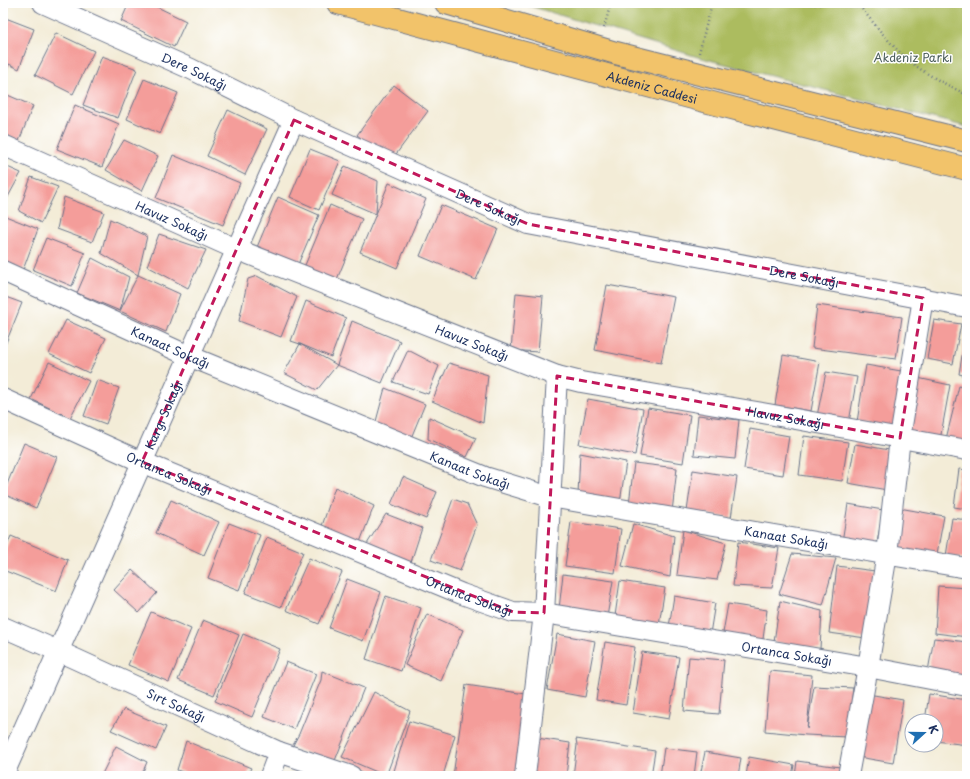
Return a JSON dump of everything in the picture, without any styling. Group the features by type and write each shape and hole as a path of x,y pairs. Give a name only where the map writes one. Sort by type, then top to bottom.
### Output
{"main road":[{"name":"Akdeniz Caddesi","path":"338,3 689,97 967,169"},
{"name":"Akdeniz Caddesi","path":"446,3 616,53 967,140"}],"street":[{"name":"Dere Sokağı","path":"43,3 191,69 294,120 528,224 967,307"},
{"name":"Kargı Sokağı","path":"3,776 294,120"},
{"name":"Havuz Sokağı","path":"3,146 236,249 557,376 581,382 967,450"},
{"name":"Kanaat Sokağı","path":"3,271 189,356 485,477 550,496 967,568"},
{"path":"848,776 887,554 900,438 923,298"},
{"path":"525,776 544,613 557,376"},
{"name":"Ortanca Sokağı","path":"3,398 142,462 462,594 513,612 544,613 868,667 967,686"},
{"name":"Sırt Sokağı","path":"3,627 279,752 351,776"},
{"path":"270,776 279,752"}],"path":[{"path":"694,72 712,3"},
{"path":"799,3 818,5 825,3"},
{"path":"857,3 893,46 908,59 936,78 967,95"}],"highlighted area":[{"path":"294,120 528,224 923,298 900,438 557,376 544,613 513,612 142,462"}],"green space":[{"name":"Akdeniz Parkı","path":"520,3 967,3 967,127 698,57"}],"building":[{"path":"129,3 149,3 186,21 174,47 121,21"},
{"path":"3,17 34,29 19,69 9,64 6,73 3,72"},
{"path":"56,33 94,51 73,94 35,75"},
{"path":"102,56 137,69 118,118 83,105"},
{"path":"144,79 178,93 160,134 127,119"},
{"path":"394,85 428,111 391,161 357,135"},
{"path":"3,93 33,106 19,141 3,133"},
{"path":"75,105 119,124 102,167 57,149"},
{"path":"228,110 267,129 245,175 207,156"},
{"path":"124,140 158,156 142,191 106,170"},
{"path":"310,149 340,161 319,210 290,197"},
{"path":"173,155 240,183 223,225 156,198"},
{"path":"3,165 21,173 3,206"},
{"path":"345,166 378,181 376,214 332,195"},
{"path":"31,177 58,187 41,223 19,211"},
{"path":"389,183 426,199 397,268 360,252"},
{"path":"64,197 104,212 92,242 57,229"},
{"path":"278,197 319,215 296,269 255,252"},
{"path":"330,205 362,219 335,284 303,270"},
{"path":"441,205 498,229 476,280 420,256"},
{"path":"3,215 38,229 23,270 3,263"},
{"path":"110,219 147,236 138,275 101,253"},
{"path":"159,234 206,250 188,288 147,266"},
{"path":"46,238 85,253 72,286 33,270"},
{"path":"92,258 129,277 120,311 77,293"},
{"path":"138,275 180,294 166,332 120,311"},
{"path":"257,276 297,297 281,337 239,321 248,279"},
{"path":"607,285 674,297 661,363 595,350"},
{"path":"516,293 543,296 538,352 511,350"},
{"path":"3,296 22,303 3,350"},
{"path":"306,301 346,318 331,357 291,341"},
{"path":"817,305 902,317 896,359 812,348"},
{"path":"66,320 106,338 89,373 49,354"},
{"path":"934,320 961,324 953,364 927,359"},
{"path":"352,321 400,341 382,383 337,365"},
{"path":"967,332 967,376 959,374"},
{"path":"300,344 337,365 317,390 284,373"},
{"path":"408,350 439,366 428,394 393,382"},
{"path":"783,355 820,362 811,411 775,405"},
{"path":"49,362 89,381 70,418 31,399"},
{"path":"449,363 488,375 483,423 432,401"},
{"path":"866,365 907,372 898,428 857,422"},
{"path":"826,372 857,377 849,422 817,416"},
{"path":"913,377 950,385 940,440 902,434"},
{"path":"97,380 119,388 106,424 84,416"},
{"path":"959,386 967,388 967,442 946,439"},
{"path":"385,388 425,404 411,438 375,425"},
{"path":"588,399 643,409 635,455 579,444"},
{"path":"648,408 690,415 683,463 640,456"},
{"path":"698,415 739,420 735,459 694,455"},
{"path":"429,417 476,438 467,457 428,439"},
{"path":"750,429 789,436 783,475 744,469"},
{"path":"804,436 848,442 842,481 799,475"},
{"path":"24,443 57,457 36,508 3,494"},
{"path":"855,444 895,451 887,490 848,483"},
{"path":"580,453 626,462 620,503 578,495"},
{"path":"634,463 677,468 672,512 629,504"},
{"path":"959,469 967,470 967,509 954,507"},
{"path":"693,470 737,477 731,518 687,511"},
{"path":"403,477 437,492 426,519 391,504"},
{"path":"335,487 374,506 360,542 322,526"},
{"path":"453,499 467,504 477,525 460,571 431,560"},
{"path":"171,500 219,522 204,555 156,533"},
{"path":"848,504 883,510 876,548 842,542"},
{"path":"899,508 944,516 936,559 891,551"},
{"path":"386,514 422,528 411,562 367,544"},
{"path":"952,518 967,520 967,559 946,556"},
{"path":"571,522 621,529 615,573 565,566"},
{"path":"229,523 260,535 239,590 208,578"},
{"path":"633,524 674,536 670,577 622,566"},
{"path":"683,530 726,543 717,580 677,575"},
{"path":"11,536 68,560 56,591 3,570 3,555"},
{"path":"267,537 303,552 281,607 245,593"},
{"path":"738,542 779,548 772,588 733,586"},
{"path":"792,554 836,558 823,605 779,594"},
{"path":"309,558 342,572 319,624 286,610"},
{"path":"837,566 875,571 866,638 829,633"},
{"path":"132,570 157,593 139,613 114,590"},
{"path":"563,574 613,581 607,617 559,609"},
{"path":"347,579 381,592 363,641 329,628"},
{"path":"620,581 665,588 658,630 614,623"},
{"path":"938,586 967,588 967,637 935,633"},
{"path":"386,596 421,608 401,671 366,659"},
{"path":"674,596 715,603 709,640 668,633"},
{"path":"780,601 822,611 820,649 774,642"},
{"path":"728,604 767,610 762,646 723,633"},
{"path":"151,612 191,629 169,682 128,665"},
{"path":"427,614 463,630 441,681 405,665"},
{"path":"203,620 239,635 214,695 178,680"},
{"path":"243,634 280,649 252,717 215,701"},
{"path":"557,634 595,641 585,697 547,690"},
{"path":"934,638 967,642 967,669 965,677 928,671"},
{"path":"605,642 635,647 626,705 596,700"},
{"path":"642,652 679,657 669,719 633,713"},
{"path":"689,657 724,660 719,714 684,711"},
{"path":"286,662 316,674 294,729 264,717"},
{"path":"322,671 364,688 334,763 292,747 299,734 321,680"},
{"path":"770,671 812,675 807,729 814,686 853,688 847,737 765,731"},
{"path":"466,685 533,695 522,776 453,776"},
{"path":"374,692 410,711 386,776 342,757"},
{"path":"868,694 903,700 893,763 858,757"},
{"path":"929,694 967,700 967,745 944,742 944,713 926,713"},
{"path":"124,709 166,727 156,750 111,730"},
{"path":"409,721 455,735 443,776 413,776 394,771"},
{"path":"537,738 570,743 566,776 532,776"},
{"path":"576,739 655,751 651,776 573,776 577,745"},
{"path":"186,741 251,768 247,776 193,776 177,770"},
{"path":"116,746 147,762 141,776 101,776"},
{"path":"664,748 697,752 694,776 660,776"},
{"path":"705,752 741,758 738,776 700,776"},
{"path":"749,757 794,765 792,776 746,776"},
{"path":"797,761 840,767 838,776 795,776"}]}
